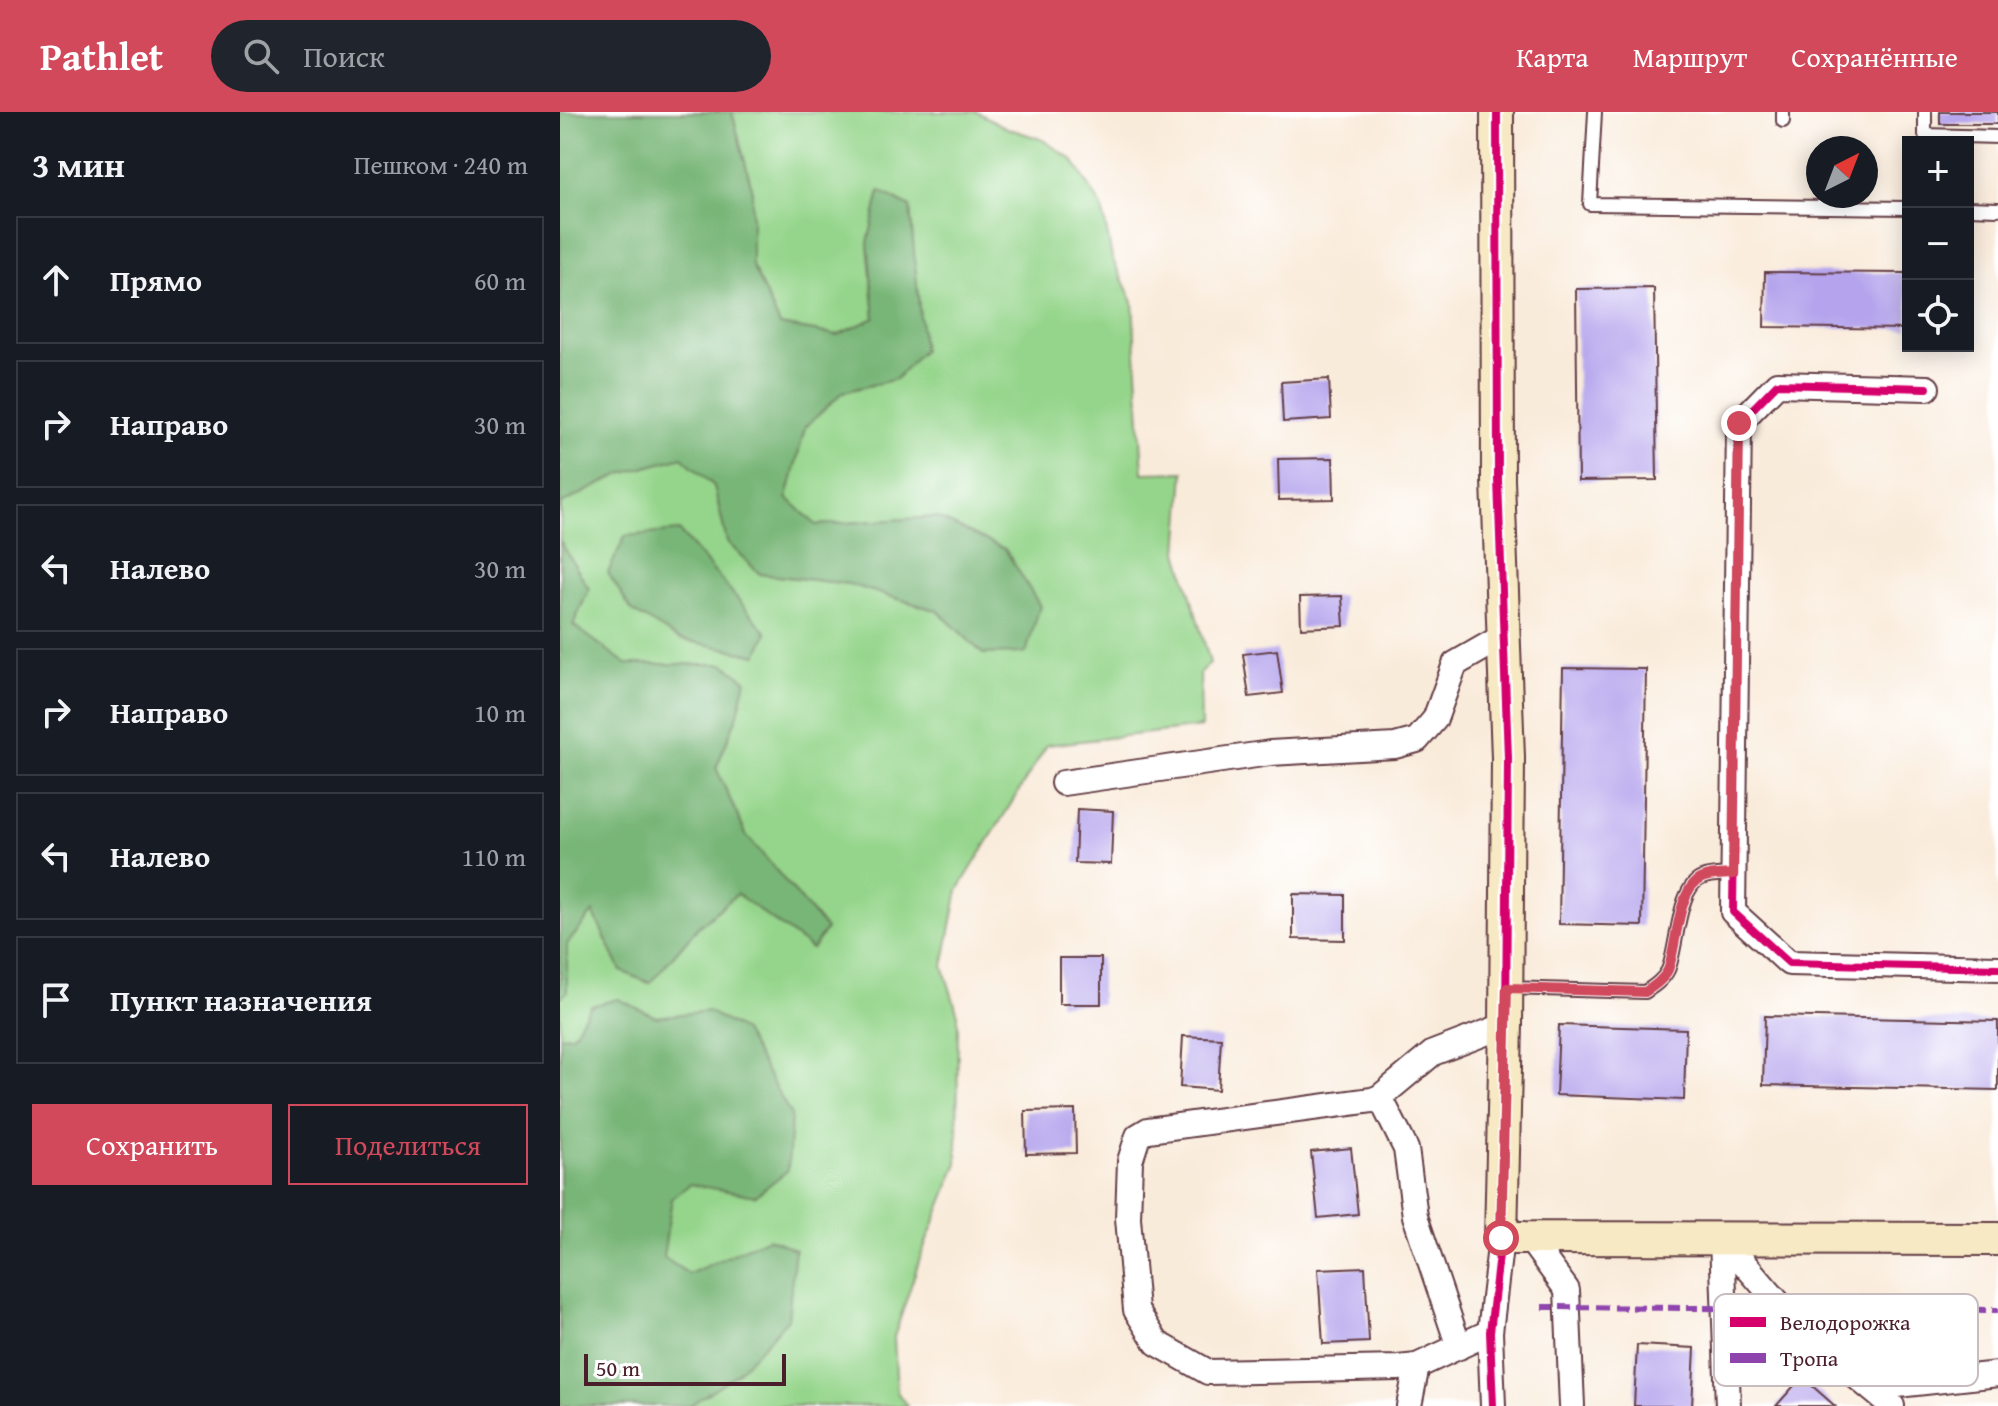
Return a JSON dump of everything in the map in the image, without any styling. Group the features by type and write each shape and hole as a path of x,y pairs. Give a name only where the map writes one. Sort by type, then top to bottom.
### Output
{"street":[{"path":"1493,1406 1490,1332 1515,1238 1506,1025 1508,758 1498,480 1497,112"},
{"path":"1927,388 1777,384 1739,423 1733,912 1789,963 1998,968"},
{"path":"1063,783 1270,753 1395,746 1417,740 1435,719 1455,664 1504,636"},
{"path":"1490,1332 1417,1366 1208,1372 1157,1343 1136,1310 1128,1218 1130,1161 1138,1136 1148,1130 1380,1097 1433,1053 1506,1025"},
{"path":"1380,1097 1406,1149 1415,1216 1459,1347"},
{"path":"1515,1238 1998,1239"},
{"path":"1515,1238 1567,1290 1572,1406"},
{"path":"1722,1238 1771,1294"},
{"path":"1722,1238 1724,1294"},
{"path":"1409,1406 1417,1366"},
{"path":"1978,1376 1998,1374"},
{"path":"1727,1386 1728,1406"},
{"path":"1868,1386 1892,1406"},
{"path":"1870,1388 1888,1386"}],"lane":[{"path":"1595,112 1590,204 1902,208"},
{"path":"1925,112 1925,135 1998,137"},
{"path":"1974,208 1998,209"},
{"path":"1507,988 1645,992 1658,983 1667,971 1685,898 1693,885 1701,878 1733,874"}],"green space":[{"path":"560,112 732,112 752,189 752,266 780,325 837,335 875,318 868,243 880,191 910,207 923,350 896,379 843,392 805,427 787,498 816,525 936,517 1005,549 1040,606 1026,653 983,654 938,611 849,584 760,574 727,542 714,486 682,457 621,474 561,504 560,518"},
{"path":"732,112 977,112 1007,128 1041,139 1073,160 1102,207 1112,258 1133,302 1143,473 1184,472 1178,552 1210,663 1200,673 1201,727 1047,745 958,890 943,966 958,1015 957,1165 920,1258 894,1337 897,1392 907,1406 560,1406 560,998 567,992 567,944 593,912 621,971 649,983 698,927 737,893 812,949 826,929 746,835 716,768 738,714 723,664 626,664 573,625 589,589 560,541 561,504 621,474 682,457 714,486 727,542 760,574 849,584 938,611 983,654 936,517 816,525 787,498 805,427 843,392 896,379 915,274 910,207 880,192 868,243 875,318 837,335 780,325 752,266 752,189"},
{"path":"679,531 767,633 757,655 679,639 632,611 608,573 625,536"},
{"path":"560,541 589,589 573,625 626,664 724,664 746,680 738,714 716,768 746,835 826,929 812,949 737,894 698,927 650,983 621,971 593,912 567,944 567,992 560,998"},
{"path":"618,999 656,1017 708,1011 743,1031 791,1115 788,1170 755,1196 690,1184 672,1198 663,1257 689,1274 768,1238 795,1249 788,1319 736,1374 689,1406 560,1406 560,1036 573,1035 590,1006"}],"building":[{"path":"1940,112 1998,112 1998,124 1940,124"},
{"path":"1765,272 1902,273 1902,329 1764,327"},
{"path":"1654,288 1657,480 1578,481 1576,289"},
{"path":"1329,379 1331,419 1283,422 1281,382"},
{"path":"1333,458 1334,499 1279,500 1278,459"},
{"path":"1342,596 1344,626 1301,628 1300,597"},
{"path":"1277,650 1283,693 1249,697 1243,654"},
{"path":"1563,668 1646,669 1642,926 1559,924"},
{"path":"1077,809 1113,811 1111,864 1075,863"},
{"path":"1293,894 1345,895 1345,940 1293,939"},
{"path":"1059,958 1101,958 1101,1004 1059,1004"},
{"path":"1765,1016 1998,1021 1998,1090 1763,1085"},
{"path":"1559,1025 1686,1029 1684,1100 1556,1095"},
{"path":"1183,1036 1221,1038 1218,1090 1180,1087"},
{"path":"1075,1110 1076,1153 1026,1154 1025,1111"},
{"path":"1351,1148 1358,1214 1318,1218 1311,1152"},
{"path":"1365,1267 1369,1342 1323,1344 1318,1269"},
{"path":"1637,1345 1695,1348 1692,1406 1634,1406"},
{"path":"1794,1386 1812,1386 1835,1406 1776,1406"}],"marked path":[{"path":"1542,1307 1714,1308"},
{"path":"1978,1310 1998,1310"}],"cycle path":[{"path":"1493,1406 1490,1332 1501,1238 1508,758 1498,480 1497,112"},
{"path":"1927,388 1777,384 1739,423 1733,912 1789,963 1998,968"}],"route":[{"path":"1501,1238 1507,988 1645,992 1658,983 1667,971 1685,898 1693,885 1701,878 1733,874 1739,423"}]}
